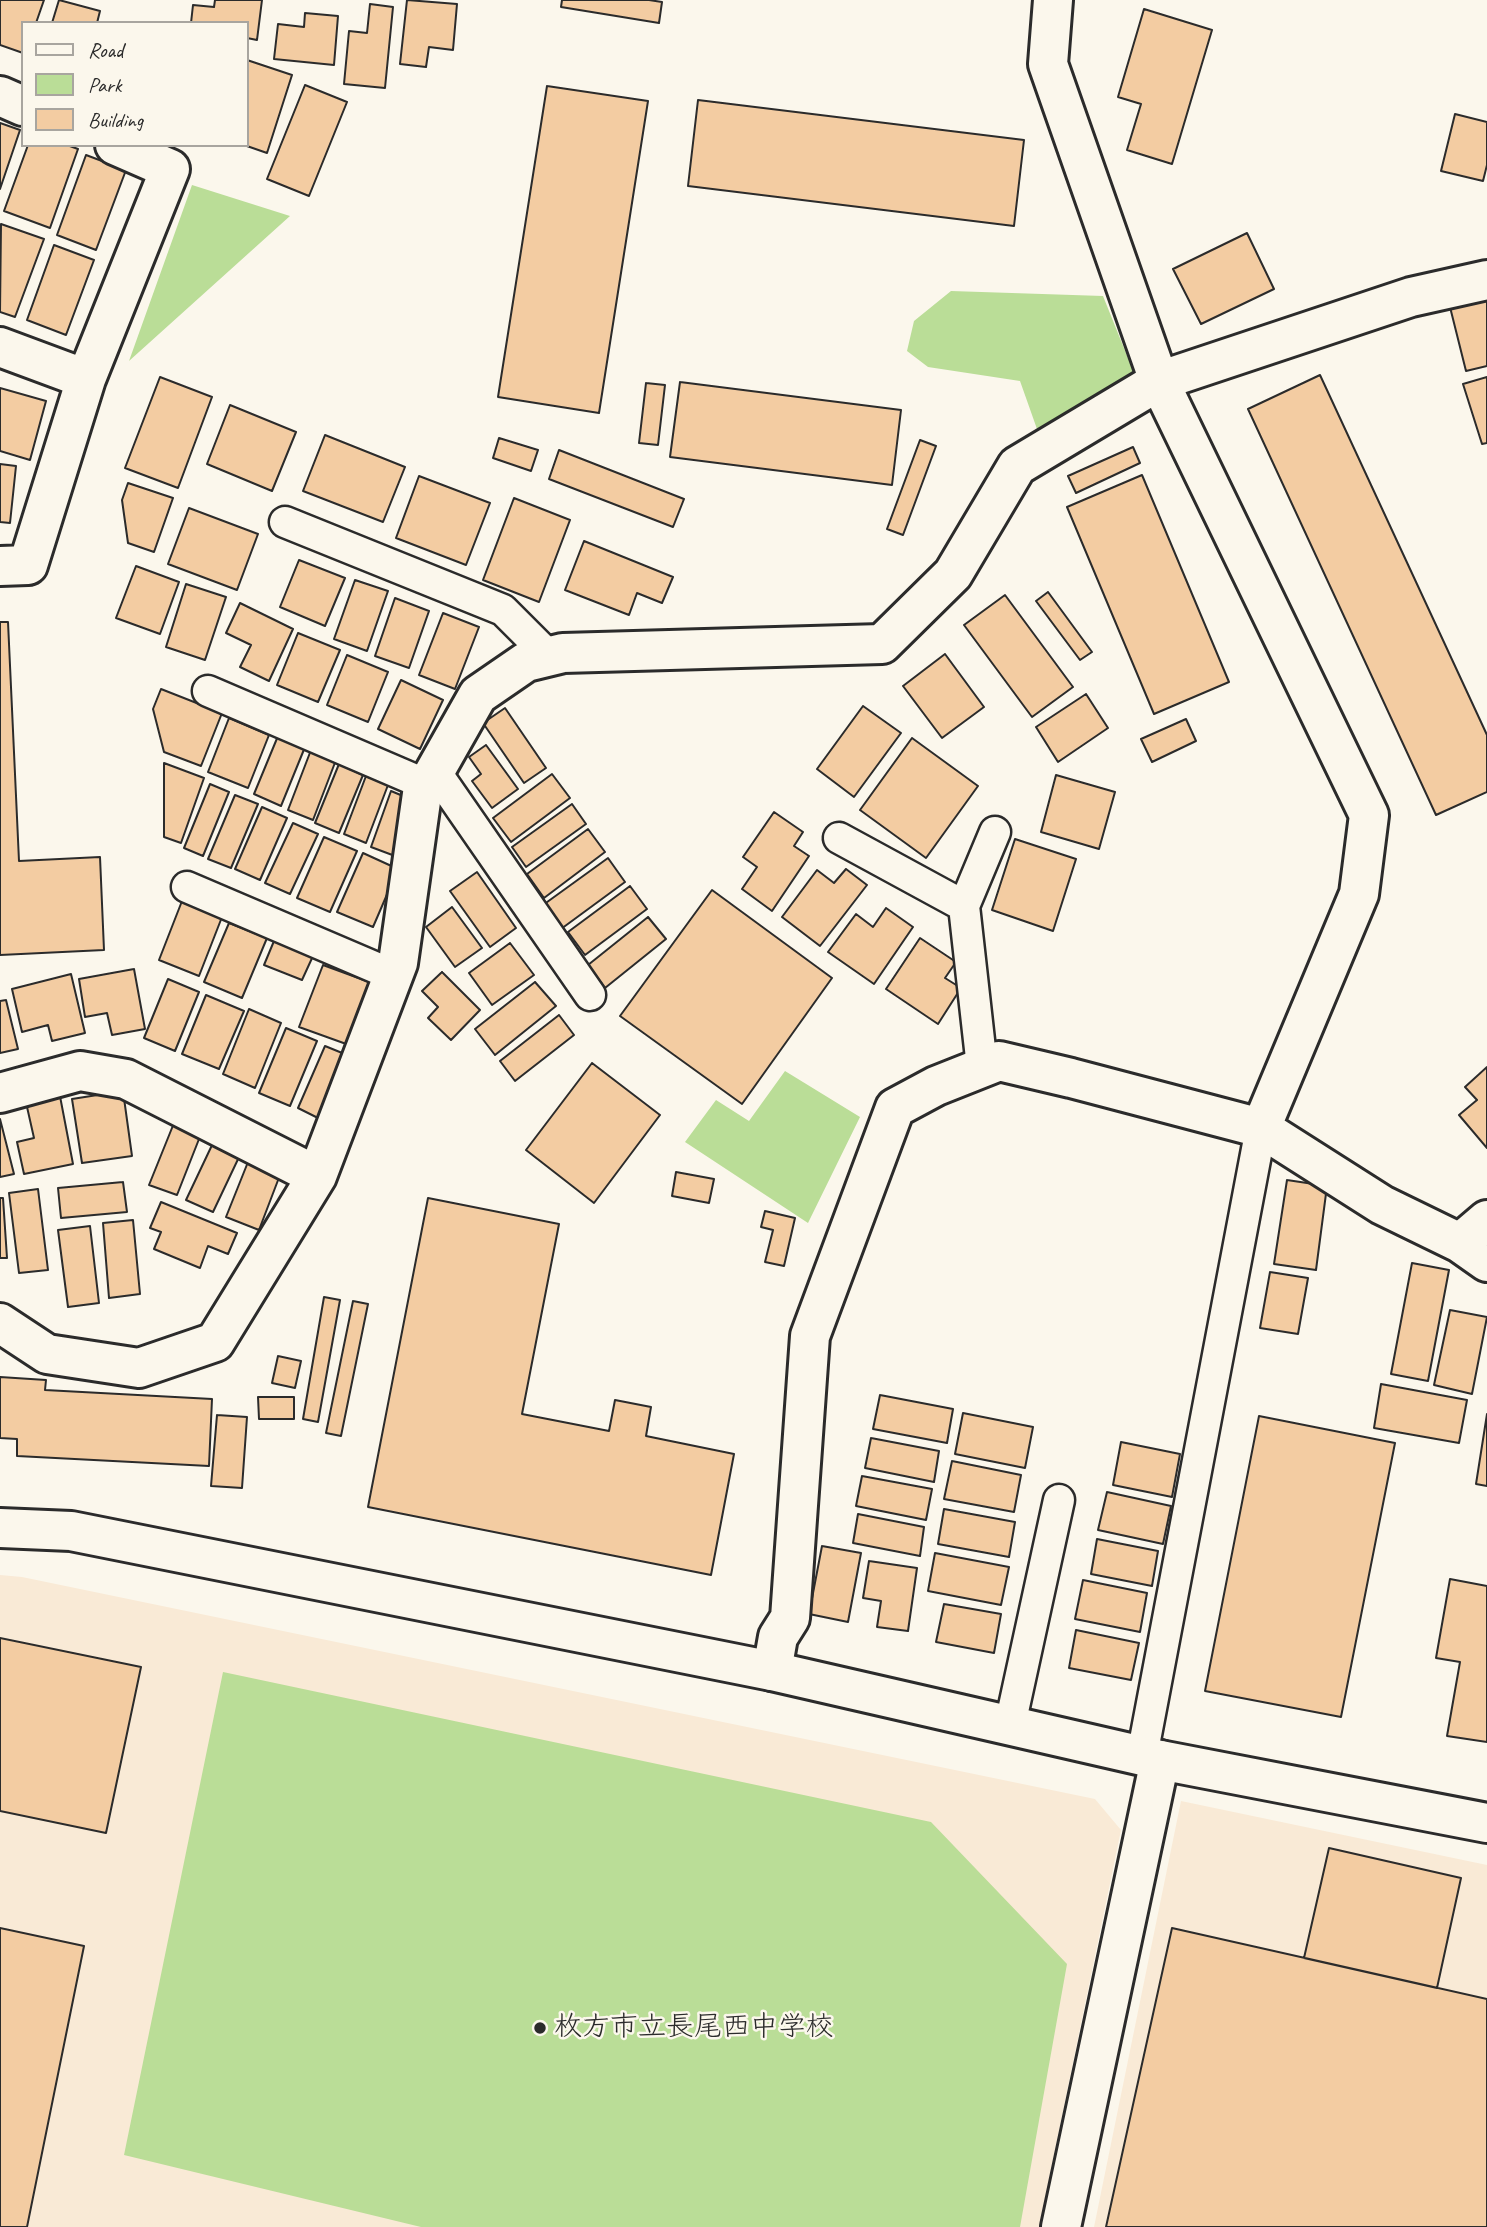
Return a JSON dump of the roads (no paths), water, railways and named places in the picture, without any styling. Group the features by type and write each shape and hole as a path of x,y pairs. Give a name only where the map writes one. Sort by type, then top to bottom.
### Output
{"street":[{"path":"1053,0 1048,64 1159,381 1369,815 1359,894 1261,1128"},
{"path":"0,96 21,105"},
{"path":"0,566 29,565 86,379 170,169 120,147"},
{"path":"0,1323 47,1354 139,1368 215,1342 317,1176 398,963 422,794 478,695 526,662 563,653 882,644 953,573 1017,466 1159,381 1411,297 1487,280"},
{"path":"0,347 86,379"},
{"path":"772,1671 778,1637 790,1618 810,1336 895,1108 936,1086 999,1061 1261,1128 1382,1205 1478,1241"},
{"path":"0,1093 80,1071 126,1079 317,1176"},
{"path":"0,1528 71,1531 772,1671 1151,1758 1487,1823"},
{"path":"1061,2227 1151,1758"}],"lane":[{"path":"285,522 503,610 549,656"},
{"path":"208,691 430,778 590,995"},
{"path":"982,1067 964,906 995,832"},
{"path":"839,838 964,906"},
{"path":"187,887 393,975"},
{"path":"1151,1758 1261,1128"},
{"path":"1010,1725 1059,1500"}],"place":[{"name":"枚方市立長尾西中学校","path":"540,2028"}]}
